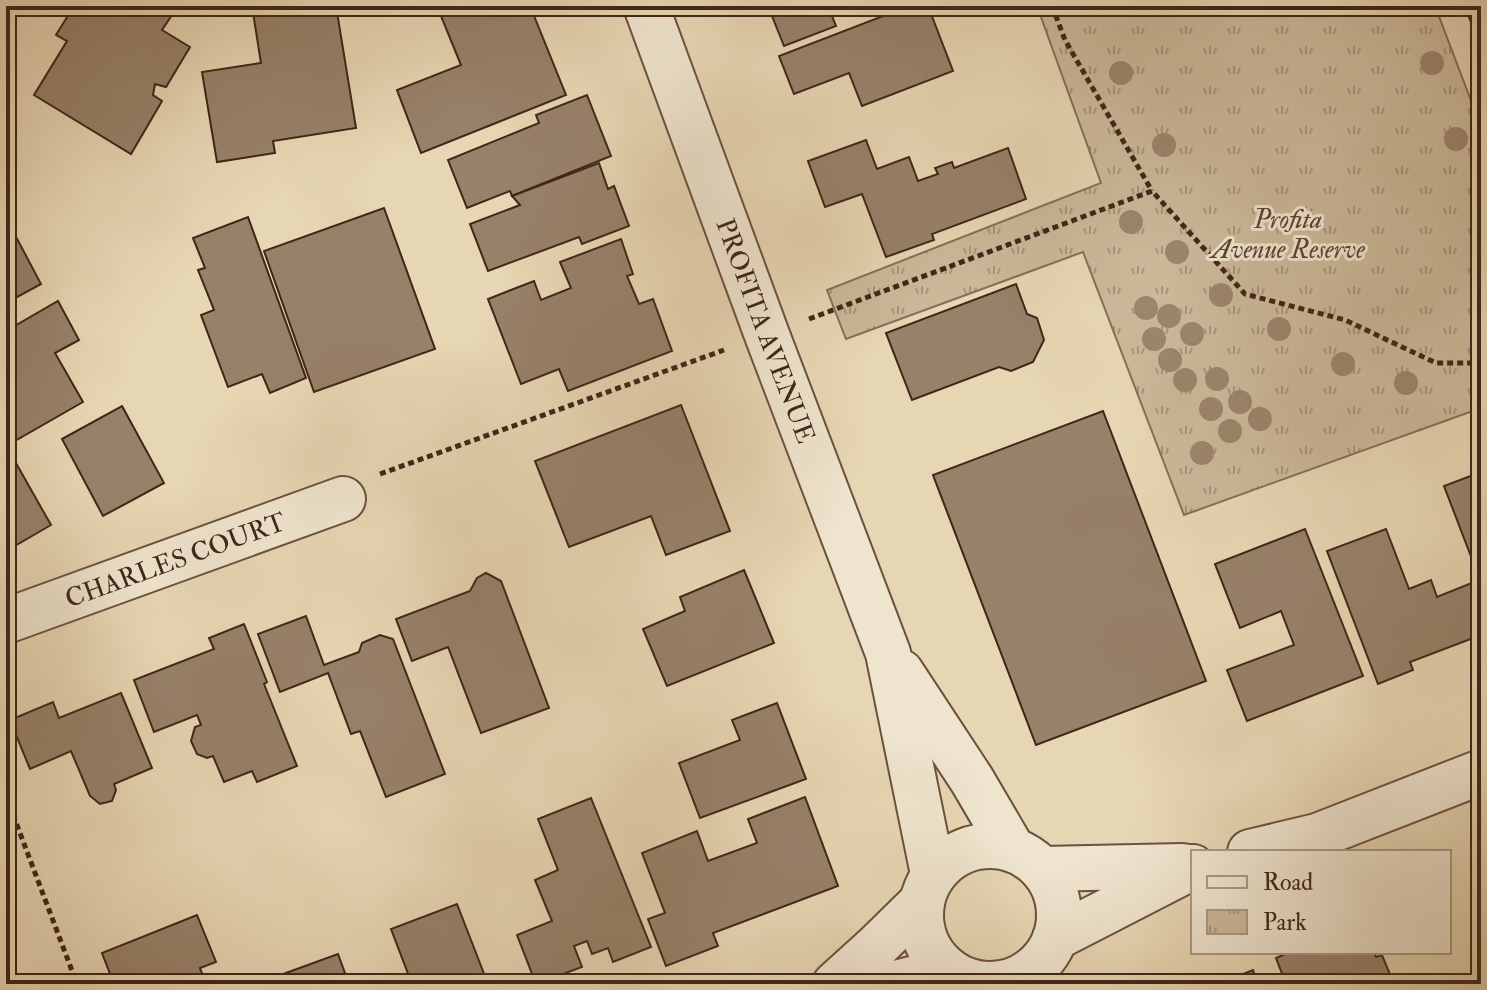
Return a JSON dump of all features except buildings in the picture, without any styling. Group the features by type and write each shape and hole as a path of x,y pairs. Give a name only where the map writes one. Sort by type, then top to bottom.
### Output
{"street":[{"name":"PROFITA AVENUE","path":"646,6 888,653 927,888"},
{"name":"CHARLES COURT","path":"6,621 343,499"},
{"name":"PROFITA AVENUE","path":"888,653 1027,859"},
{"path":"1258,850 1317,836 1481,772"},
{"path":"835,984 877,946 949,858 969,848 991,845 1027,859 1191,866"},
{"path":"891,984 957,977 980,984 1022,980 1048,953 1055,938 1059,914 1055,890 1027,859"},
{"path":"1055,938 1191,867"},
{"path":"927,888 921,921 925,939 934,956 957,977"}],"path":[{"path":"1052,6 1065,40 1152,191 1245,294 1345,320 1436,363 1481,363"},
{"path":"343,499 384,472 767,335 1152,191"},
{"path":"6,796 77,984"}],"green space":[{"name":"Profita Avenue Reserve","path":"1037,6 1435,6 1481,127 1481,408 1184,515 1083,252 846,339 827,290 1101,183"}]}
